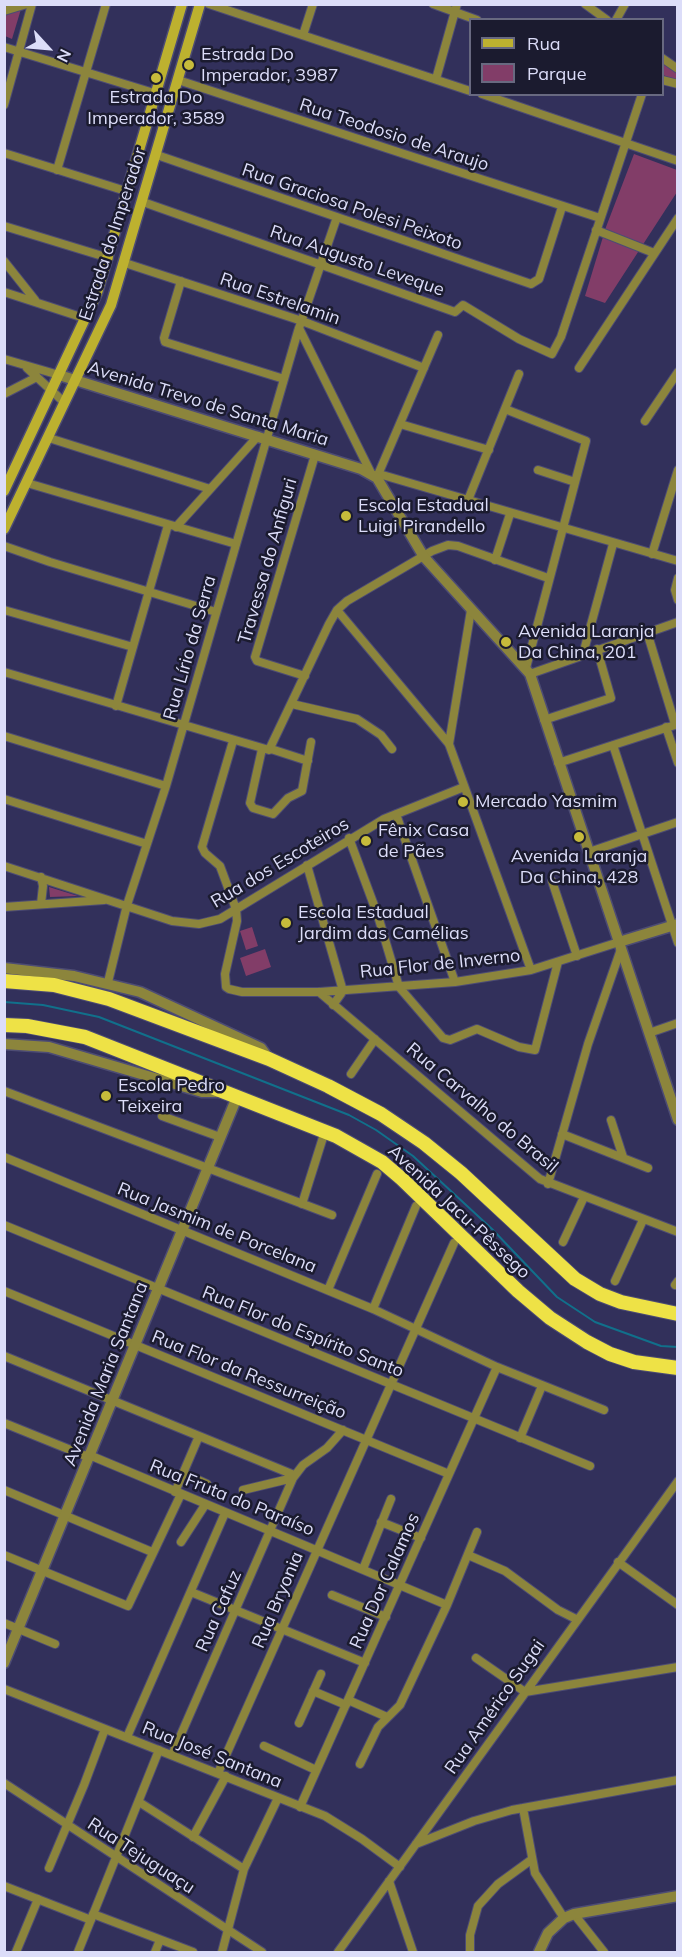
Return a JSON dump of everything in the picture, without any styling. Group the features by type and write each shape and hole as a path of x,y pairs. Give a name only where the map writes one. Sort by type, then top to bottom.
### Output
{"highway":[{"name":"Avenida Jacu-Pêssego","path":"4,981 54,985 109,999 268,1059 381,1114 424,1143 461,1173 576,1279 600,1294 621,1302 678,1314"},
{"name":"Avenida Jacu-Pêssego","path":"4,1025 37,1027 85,1037 325,1131 382,1162 518,1291 550,1318 610,1354 634,1362 678,1368"}],"main road":[{"name":"Estrada do Imperador","path":"4,490 7,478 87,318 109,258 182,4"},
{"name":"Estrada do Imperador","path":"4,529 111,305 200,4"},
{"path":"59,375 67,399"}],"street":[{"path":"4,11 27,4"},
{"path":"4,105 32,4"},
{"path":"57,170 106,4"},
{"path":"209,4 469,90"},
{"path":"303,35 313,4"},
{"path":"433,4 456,8 474,18"},
{"path":"585,4 605,18"},
{"path":"617,18 625,4"},
{"path":"436,79 456,8"},
{"path":"4,47 157,94"},
{"path":"664,59 678,69"},
{"name":"Rua Teodosio de Araujo","path":"178,80 600,218"},
{"path":"488,96 678,161"},
{"path":"641,96 596,230 654,253"},
{"path":"4,153 129,192"},
{"name":"Rua Graciosa Polesi Peixoto","path":"157,155 531,284 538,282 562,207"},
{"name":"Rua Augusto Leveque","path":"143,202 455,312 464,305 519,339 552,354 561,337 596,230"},
{"name":"Rua Lírio da Serra","path":"108,982 127,905 166,786 236,544 262,438 338,217"},
{"path":"579,368 678,218"},
{"path":"4,226 109,258"},
{"path":"4,261 36,302"},
{"name":"Rua Estrelamin","path":"125,263 424,368"},
{"path":"181,281 164,338 165,342 284,379"},
{"path":"4,292 87,318"},
{"path":"301,324 375,475 424,557 528,671 678,1120"},
{"path":"375,475 400,424 438,335"},
{"name":"Avenida Trevo de Santa Maria","path":"4,359 375,475 678,561"},
{"name":"Avenida Trevo de Santa Maria","path":"27,368 51,392 67,399"},
{"path":"645,421 678,372"},
{"path":"468,501 519,374"},
{"path":"4,394 37,377"},
{"path":"505,409 585,439 548,578 528,671"},
{"path":"400,424 489,450"},
{"path":"49,438 210,489"},
{"path":"116,706 149,591 172,526 262,438"},
{"name":"Travessa do Anfiguri","path":"305,676 258,661 255,657 315,455"},
{"path":"538,470 575,482"},
{"path":"651,554 678,470"},
{"path":"27,483 236,544"},
{"path":"495,560 510,514"},
{"path":"583,654 613,543"},
{"path":"311,742 300,793 288,798 275,812 269,814 253,808 250,803 266,749 292,704 337,610 347,601 437,549 452,544 548,578"},
{"path":"4,546 216,612"},
{"path":"678,578 675,590 678,600"},
{"path":"4,610 133,647"},
{"path":"337,610 449,744 531,970"},
{"path":"449,744 471,610"},
{"path":"528,671 678,622"},
{"path":"558,763 676,724 647,632"},
{"path":"544,720 610,699 612,695 597,649"},
{"path":"4,672 233,741 308,761"},
{"path":"292,704 357,719 381,735 392,749"},
{"path":"666,727 678,763"},
{"path":"4,736 166,786"},
{"path":"233,741 202,847 205,853 220,866 236,909"},
{"path":"613,745 675,925 678,943"},
{"name":"Rua dos Escoteiros","path":"4,866 189,924 220,919 349,838 396,814 464,787"},
{"path":"4,799 147,844"},
{"path":"396,814 455,982"},
{"path":"588,852 678,822"},
{"path":"349,838 378,916 399,987 441,1035 450,1040 477,1029 534,1051 537,1047 558,962"},
{"path":"307,865 343,991 333,1005"},
{"path":"41,877 43,886 41,904"},
{"path":"552,880 577,956"},
{"path":"4,907 108,899"},
{"name":"Rua Flor de Inverno","path":"236,909 237,921 225,974 226,987 242,992 343,991 455,982 531,970 620,946 675,925"},
{"path":"548,1184 588,1044 620,946"},
{"path":"4,968 36,970 108,982 161,1000 261,1048 268,1059"},
{"name":"Rua Carvalho do Brasil","path":"319,992 548,1184 678,1232"},
{"path":"649,1033 678,1023"},
{"path":"351,1074 375,1039"},
{"path":"4,1044 49,1047 202,1092 230,1094"},
{"path":"4,1091 332,1215"},
{"name":"Avenida Maria Santana","path":"4,1663 220,1137 230,1094"},
{"path":"162,1116 220,1137"},
{"path":"611,1120 623,1157"},
{"path":"302,1204 325,1131"},
{"path":"562,1134 648,1168"},
{"name":"Rua Jasmim de Porcelana","path":"4,1157 373,1309 497,1367"},
{"path":"328,1290 377,1174"},
{"path":"563,1242 584,1197"},
{"path":"373,1309 416,1206"},
{"path":"615,1281 643,1220"},
{"name":"Rua Flor do Espírito Santo","path":"4,1225 590,1466"},
{"name":"Rua Bryonia","path":"218,1773 454,1243"},
{"name":"Rua Flor da Ressurreição","path":"4,1291 449,1474"},
{"path":"4,1356 294,1477"},
{"path":"497,1367 604,1410"},
{"name":"Rua Dor Calamos","path":"300,1807 497,1367"},
{"path":"520,1438 542,1386"},
{"name":"Rua Fruta do Paraíso","path":"4,1423 90,1456 447,1605"},
{"path":"243,1490 294,1477 327,1448 343,1430"},
{"path":"4,1554 128,1606 178,1493 183,1473 199,1436"},
{"path":"183,1473 207,1484"},
{"name":"Rua Cafuz","path":"172,1755 294,1477"},
{"name":"Rua Américo Sugai","path":"338,1953 576,1619 678,1481"},
{"path":"4,1490 152,1552"},
{"path":"363,1569 391,1499"},
{"path":"181,1542 205,1505"},
{"path":"127,1737 225,1513"},
{"path":"381,1522 421,1538"},
{"path":"360,1764 378,1727 400,1705 447,1605 477,1532"},
{"path":"468,1555 505,1571 558,1610 576,1619"},
{"path":"618,1562 678,1605"},
{"path":"191,1592 365,1663"},
{"path":"332,1595 386,1617"},
{"path":"4,1623 55,1644"},
{"path":"476,1658 525,1692 678,1667"},
{"path":"299,1723 321,1674"},
{"name":"Rua José Santana","path":"4,1689 226,1776 336,1823 400,1867"},
{"path":"314,1691 387,1717"},
{"path":"49,1868 105,1728"},
{"path":"264,1746 316,1770"},
{"path":"78,1953 159,1750"},
{"path":"193,1837 226,1776"},
{"path":"416,1844 474,1821 523,1808 678,1780"},
{"name":"Rua Tejuguaçu","path":"4,1783 262,1953"},
{"path":"222,1953 244,1869 278,1798"},
{"path":"139,1802 244,1869"},
{"path":"523,1808 531,1860 541,1885 604,1953"},
{"path":"470,1953 470,1935 478,1906 498,1884 531,1860"},
{"path":"389,1881 412,1953"},
{"path":"4,1886 193,1953"},
{"path":"540,1952 549,1933 569,1916 677,1896"},
{"path":"16,1953 38,1899"},
{"path":"155,1953 160,1940"}],"green space":[{"path":"21,9 12,39 5,36 5,14"},
{"path":"664,64 677,72 677,81 664,75"},
{"path":"634,154 677,170 677,192 605,303 585,296 606,227"},
{"path":"49,887 65,892 78,896 50,897"},
{"path":"252,927 258,946 246,950 240,931"},
{"path":"265,949 271,967 246,976 240,958"}],"waterway":[{"path":"4,1002 43,1005 99,1017 349,1115 376,1130 413,1156 492,1229 557,1297 595,1322 661,1346 678,1347"}],"place":[{"name":"Estrada Do Imperador, 3987","path":"189,65"},
{"name":"Estrada Do Imperador, 3589","path":"156,78"},
{"name":"Escola Estadual Luigi Pirandello","path":"346,516"},
{"name":"Avenida Laranja Da China, 201","path":"506,642"},
{"name":"Mercado Yasmim","path":"463,802"},
{"name":"Avenida Laranja Da China, 428","path":"579,837"},
{"name":"Fênix Casa de Pães","path":"366,841"},
{"name":"Escola Estadual Jardim das Camélias","path":"286,923"},
{"name":"Escola Pedro Teixeira","path":"106,1096"}]}
